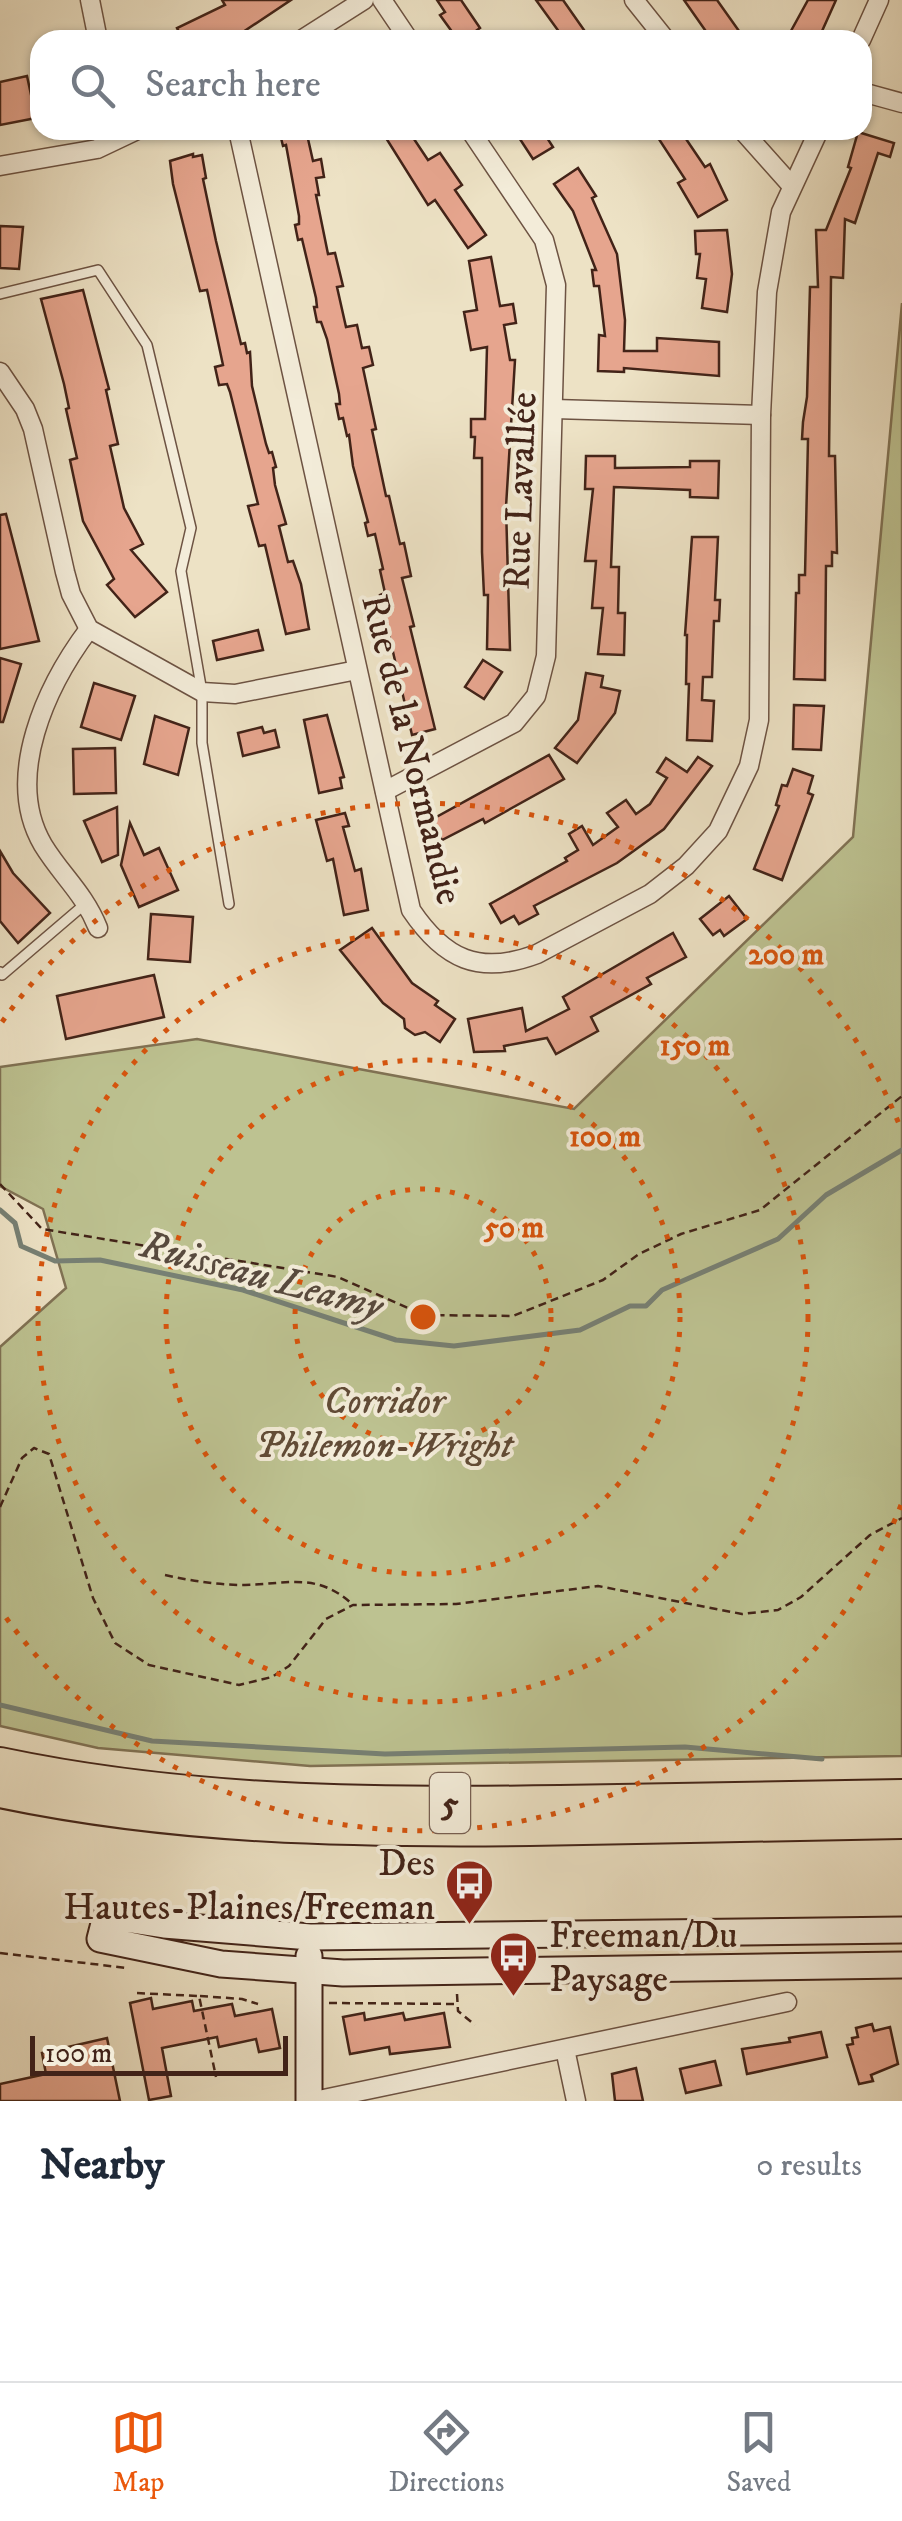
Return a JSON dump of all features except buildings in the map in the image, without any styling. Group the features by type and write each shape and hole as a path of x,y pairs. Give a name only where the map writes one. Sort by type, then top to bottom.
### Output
{"highway":[{"name":"5","path":"0,1764 156,1790 332,1802 902,1796"},
{"name":"5","path":"0,1791 155,1817 332,1830 902,1822"}],"street":[{"path":"90,0 96,30"},
{"path":"318,30 364,0"},
{"path":"382,0 402,30"},
{"path":"634,0 658,30"},
{"path":"866,30 879,0"},
{"path":"872,95 902,104"},
{"path":"0,166 78,154 106,140"},
{"name":"Rue de la Normandie","path":"240,140 412,910 431,938 446,950 480,962 518,961 537,954 650,894 703,850 741,789 759,720 761,415 767,292 775,240 791,185 814,140"},
{"name":"Rue Lavallée","path":"385,791 514,723 536,696 546,656 556,286 544,240 477,140"},
{"path":"751,140 791,185"},
{"path":"0,372 7,393 33,429 65,572 90,630 202,692 236,694 357,670"},
{"path":"554,409 761,415"},
{"path":"90,630 50,692 28,778 29,802 41,842 88,902 98,928"},
{"path":"902,1930 310,1937 164,1926 106,1916 100,1940 184,1958 309,1972 902,1965"},
{"path":"310,1937 312,2101 787,2002"},
{"path":"565,2048 576,2101"}],"lane":[{"path":"0,294 98,270 147,345 191,528 181,571 202,692 202,742 229,904"},
{"path":"0,972 88,902"}],"path":[{"path":"0,1184 42,1229 338,1277 424,1315 513,1316 603,1280 639,1254 681,1234 760,1210 902,1096"},
{"path":"0,1507 28,1452 38,1448 50,1454 102,1620 120,1648 148,1665 239,1685 256,1682 289,1666 326,1619 353,1605 456,1604 598,1586 742,1614 763,1613 791,1604 870,1535 902,1518"},
{"path":"165,1575 202,1583 247,1585 290,1580 320,1584 336,1590 353,1605"},
{"path":"0,1953 128,1968"},
{"path":"457,1991 458,2010 474,2026"},
{"path":"137,1993 242,1999 258,2004"},
{"path":"199,1996 216,2077"},
{"path":"326,2002 458,2004"}],"green space":[{"name":"Corridor Philemon-Wright","path":"902,303 902,1756 310,1766 98,1748 0,1726 0,1347 66,1288 43,1209 0,1186 0,1067 197,1039 574,1109 853,837"}],"waterway":[{"name":"Ruisseau Leamy","path":"0,1210 15,1223 21,1246 55,1261 100,1260 243,1290 396,1340 454,1346 580,1330 630,1306 646,1306 662,1290 778,1239 826,1195 902,1150"},
{"path":"0,1705 152,1741 385,1754 685,1747 822,1759"}],"place":[{"name":"Des Hautes-Plaines/Freeman","path":"470,1926"},
{"name":"Freeman/Du Paysage","path":"514,1998"}]}
